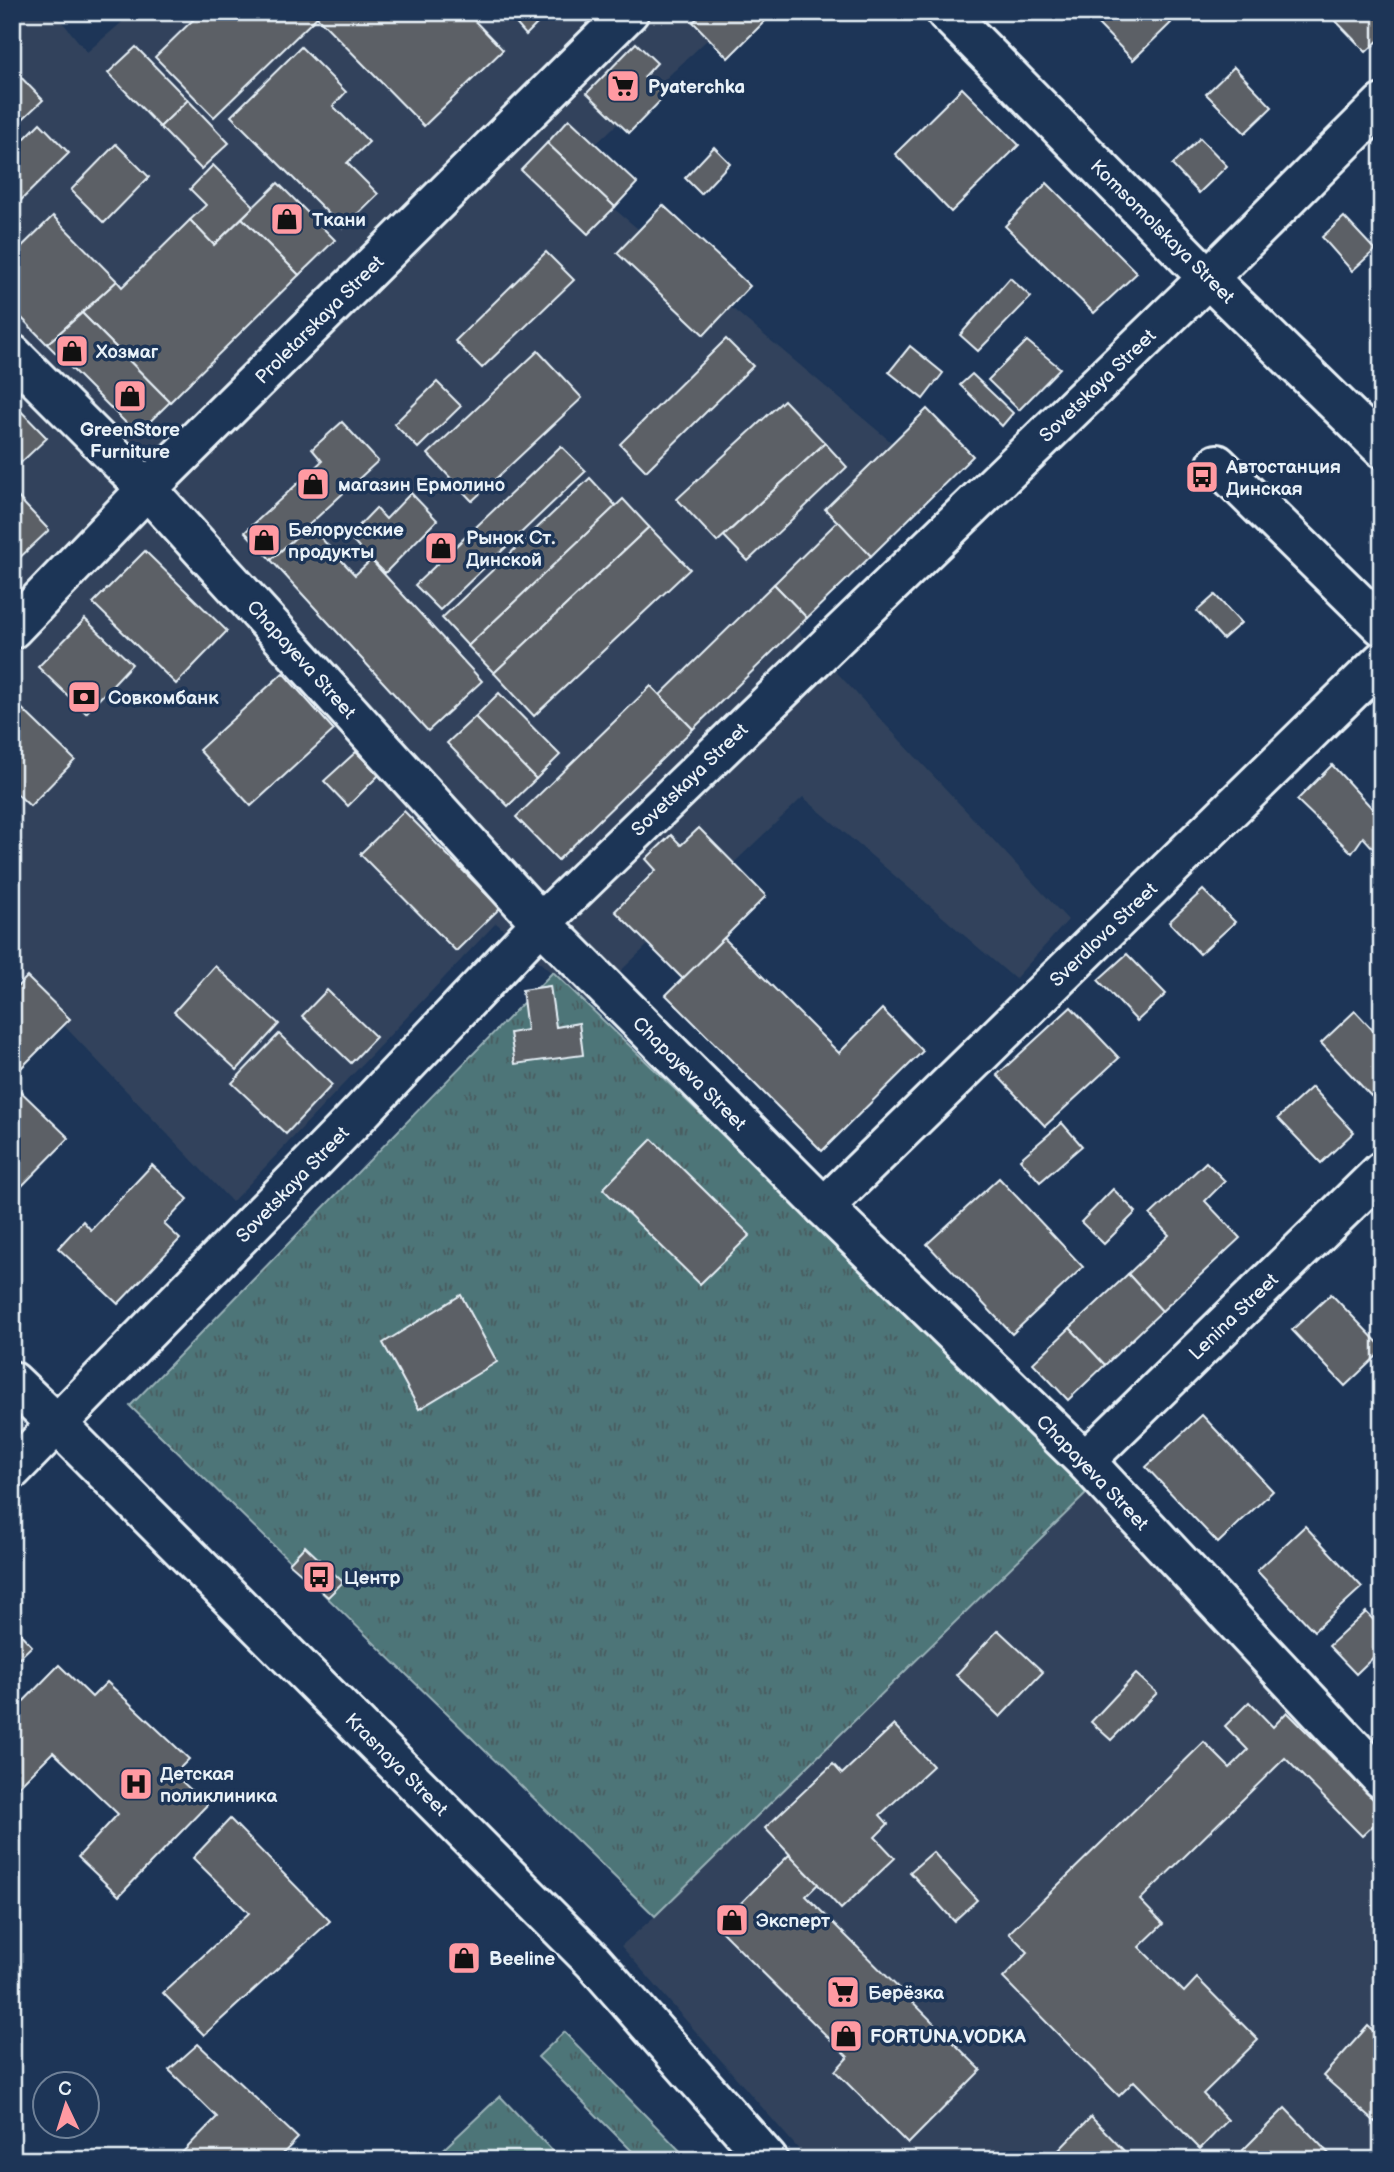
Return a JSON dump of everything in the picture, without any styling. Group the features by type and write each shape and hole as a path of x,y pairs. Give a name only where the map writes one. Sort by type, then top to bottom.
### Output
{"street":[{"name":"Proletarskaya Street","path":"12,629 147,489 629,12"},
{"name":"Komsomolskaya Street","path":"946,12 1208,278 1382,448"},
{"name":"Sovetskaya Street","path":"12,1470 349,1125 541,923 1208,278 1382,104"},
{"name":"Chapayeva Street","path":"12,354 147,489 541,923 824,1207 1085,1461 1382,1779"},
{"path":"1217,464 1382,626"},
{"name":"Sverdlova Street","path":"824,1207 1382,661"},
{"name":"Lenina Street","path":"1085,1461 1382,1171"},
{"name":"Krasnaya Street","path":"12,1381 593,1961 768,2160"}],"shaded area":[{"name":"Рынок Ст. Динской","path":"12,12 54,12 87,52 134,12 737,12 568,170 934,478 807,618 799,632 1068,920 1015,979 803,797 586,1004 496,923 232,1202 12,971"},
{"path":"1091,1489 1382,1797 1382,2160 808,2160 621,1946 655,1916"}],"green space":[{"path":"553,972 1091,1489 655,1916 130,1406"},
{"path":"564,2032 689,2160 641,2160 538,2057"},
{"path":"500,2096 561,2160 432,2160"}],"building":[{"path":"201,12 466,12 503,50 424,126 317,17 214,117 155,57"},
{"path":"506,12 549,12 526,35"},
{"path":"704,12 758,12 766,20 728,58 693,22"},
{"path":"1102,12 1161,12 1171,23 1133,60 1094,20"},
{"path":"1337,12 1380,12 1382,37 1366,52 1332,17"},
{"path":"636,43 657,63 644,77 665,96 629,133 587,93"},
{"path":"136,47 188,100 160,127 108,73"},
{"path":"301,47 346,92 333,106 369,142 347,163 378,194 343,228 231,116"},
{"path":"1234,67 1272,107 1245,133 1206,94"},
{"path":"12,68 43,100 12,129"},
{"path":"962,88 1019,145 951,212 895,154"},
{"path":"188,100 229,143 201,169 160,127"},
{"path":"569,119 637,183 615,207 547,143"},
{"path":"40,123 69,153 12,209 12,151"},
{"path":"1200,138 1227,166 1199,193 1172,165"},
{"path":"547,143 615,207 588,234 521,170"},
{"path":"116,144 149,177 104,223 71,190"},
{"path":"714,147 730,163 701,194 685,178"},
{"path":"213,165 254,206 214,245 190,220 206,205 190,189"},
{"path":"278,183 335,240 299,275 242,218"},
{"path":"1047,183 1137,273 1094,313 1005,226"},
{"path":"663,205 750,286 704,335 617,253"},
{"path":"53,216 117,281 47,344 12,308 12,256"},
{"path":"1344,217 1375,250 1352,271 1322,237"},
{"path":"242,218 299,275 170,402 82,313 117,281 122,287 190,220 214,245"},
{"path":"546,252 574,280 482,368 455,341"},
{"path":"1010,278 1031,297 978,351 960,335"},
{"path":"82,313 170,402 137,434 47,344"},
{"path":"726,339 753,366 646,471 620,444"},
{"path":"1027,341 1060,368 1019,410 988,380"},
{"path":"910,346 943,373 923,399 889,372"},
{"path":"538,351 582,398 472,501 428,454"},
{"path":"972,374 1013,413 1002,426 960,385"},
{"path":"437,382 461,406 418,448 394,424"},
{"path":"784,400 825,443 717,542 677,499"},
{"path":"12,402 47,438 12,471"},
{"path":"927,409 973,456 871,556 825,509"},
{"path":"342,422 378,461 271,560 245,532 322,461 312,449"},
{"path":"825,443 847,467 748,561 724,536"},
{"path":"561,446 586,471 440,610 415,585"},
{"path":"590,478 616,506 468,646 442,618"},
{"path":"12,491 49,530 12,565"},
{"path":"411,493 437,520 385,573 348,537 376,508 386,519"},
{"path":"623,499 649,527 494,673 468,646"},
{"path":"838,521 871,556 807,618 774,584"},
{"path":"309,525 355,575 371,560 482,681 428,731 271,560"},
{"path":"649,527 690,569 534,716 494,673"},
{"path":"145,551 227,631 176,684 93,603"},
{"path":"774,584 807,618 693,729 660,695"},
{"path":"1215,595 1241,623 1223,639 1197,611"},
{"path":"85,619 132,664 86,713 38,667"},
{"path":"283,673 334,730 251,806 199,750"},
{"path":"651,686 693,729 558,860 516,817"},
{"path":"499,693 560,755 536,779 475,717"},
{"path":"12,699 75,760 30,806 12,789"},
{"path":"475,717 536,779 508,806 447,743"},
{"path":"356,752 379,775 348,806 324,781"},
{"path":"1332,765 1382,819 1382,858 1363,837 1352,853 1297,800"},
{"path":"404,811 500,908 456,951 360,854"},
{"path":"699,828 766,896 683,979 615,911 656,870 646,859 671,835 681,845"},
{"path":"1203,890 1235,922 1200,954 1169,922"},
{"path":"724,938 839,1053 882,1009 923,1051 822,1151 666,995"},
{"path":"1127,954 1166,994 1137,1021 1098,980"},
{"path":"215,966 279,1024 237,1070 174,1012"},
{"path":"27,977 70,1019 12,1077 12,992"},
{"path":"550,986 556,1027 579,1023 583,1055 515,1064 510,1033 527,1030 522,990"},
{"path":"327,990 376,1037 351,1063 302,1016"},
{"path":"1071,1007 1119,1058 1045,1126 997,1075"},
{"path":"1355,1011 1382,1040 1382,1085 1371,1096 1321,1043"},
{"path":"279,1034 332,1085 286,1134 232,1083"},
{"path":"12,1083 69,1138 12,1196"},
{"path":"1312,1087 1354,1132 1321,1163 1278,1118"},
{"path":"1062,1123 1082,1146 1040,1182 1020,1159"},
{"path":"652,1139 750,1235 700,1284 603,1189"},
{"path":"1206,1162 1225,1181 1205,1201 1240,1238 1162,1311 1128,1274 1169,1235 1150,1215"},
{"path":"152,1165 188,1199 164,1224 180,1239 118,1304 58,1248 83,1221 91,1230"},
{"path":"999,1178 1083,1267 1012,1334 927,1244"},
{"path":"1113,1189 1136,1212 1104,1244 1081,1222"},
{"path":"1128,1274 1162,1311 1105,1365 1070,1328"},
{"path":"1331,1294 1382,1347 1382,1351 1345,1386 1292,1330"},
{"path":"461,1295 497,1362 419,1409 383,1343"},
{"path":"1070,1328 1105,1365 1068,1400 1033,1363"},
{"path":"1202,1415 1273,1491 1218,1543 1146,1467"},
{"path":"1305,1526 1362,1587 1314,1631 1257,1571"},
{"path":"305,1546 343,1582 328,1597 289,1563"},
{"path":"1366,1612 1382,1629 1382,1649 1356,1674 1329,1646"},
{"path":"12,1625 32,1646 12,1665"},
{"path":"998,1630 1043,1672 1000,1717 956,1675"},
{"name":"Детская поликлиника","path":"59,1665 92,1697 107,1682 189,1759 174,1774 207,1805 119,1896 78,1857 118,1814 53,1752 12,1793 12,1713"},
{"path":"1136,1674 1157,1693 1111,1740 1091,1722"},
{"path":"1249,1702 1273,1727 1287,1712 1382,1808 1382,1817 1362,1836 1285,1758 1140,1900 1163,1924 1139,1947 1184,1992 1197,1978 1258,2040 1203,2094 1228,2120 1200,2149 1134,2081 1119,2096 1003,1978 1028,1952 1009,1933 1204,1742 1230,1768 1248,1750 1225,1726"},
{"path":"894,1725 933,1766 880,1815 888,1824 875,1837 895,1858 841,1909 765,1828 833,1764 842,1774"},
{"path":"230,1819 330,1921 204,2035 163,1993 249,1913 193,1858"},
{"path":"933,1852 977,1900 954,1921 910,1872"},
{"name":"Берёзка","path":"789,1855 818,1884 806,1896 981,2070 908,2144 835,2071 848,2057 717,1927"},
{"path":"1368,2026 1382,2039 1382,2128 1323,2076"},
{"path":"198,2044 298,2138 277,2160 175,2160 217,2117 169,2070"},
{"path":"1285,2108 1335,2160 1234,2159"},
{"path":"1091,2117 1133,2160 1065,2160 1057,2152"}],"place":[{"name":"Pyaterchka","path":"623,86"},
{"name":"Ткани","path":"287,219"},
{"name":"Хозмаг","path":"72,351"},
{"name":"GreenStore Furniture","path":"130,396"},
{"name":"Автостанция Динская","path":"1202,477"},
{"name":"магазин Ермолино","path":"313,484"},
{"name":"Белорусские продукты","path":"264,540"},
{"name":"Рынок Ст. Динской","path":"441,548"},
{"name":"Совкомбанк","path":"84,697"},
{"name":"Центр","path":"319,1577"},
{"name":"Детская поликлиника","path":"136,1784"},
{"name":"Эксперт","path":"732,1920"},
{"name":"Beeline","path":"464,1958"},
{"name":"Берёзка","path":"843,1992"},
{"name":"FORTUNA.VODKA","path":"846,2036"}]}
